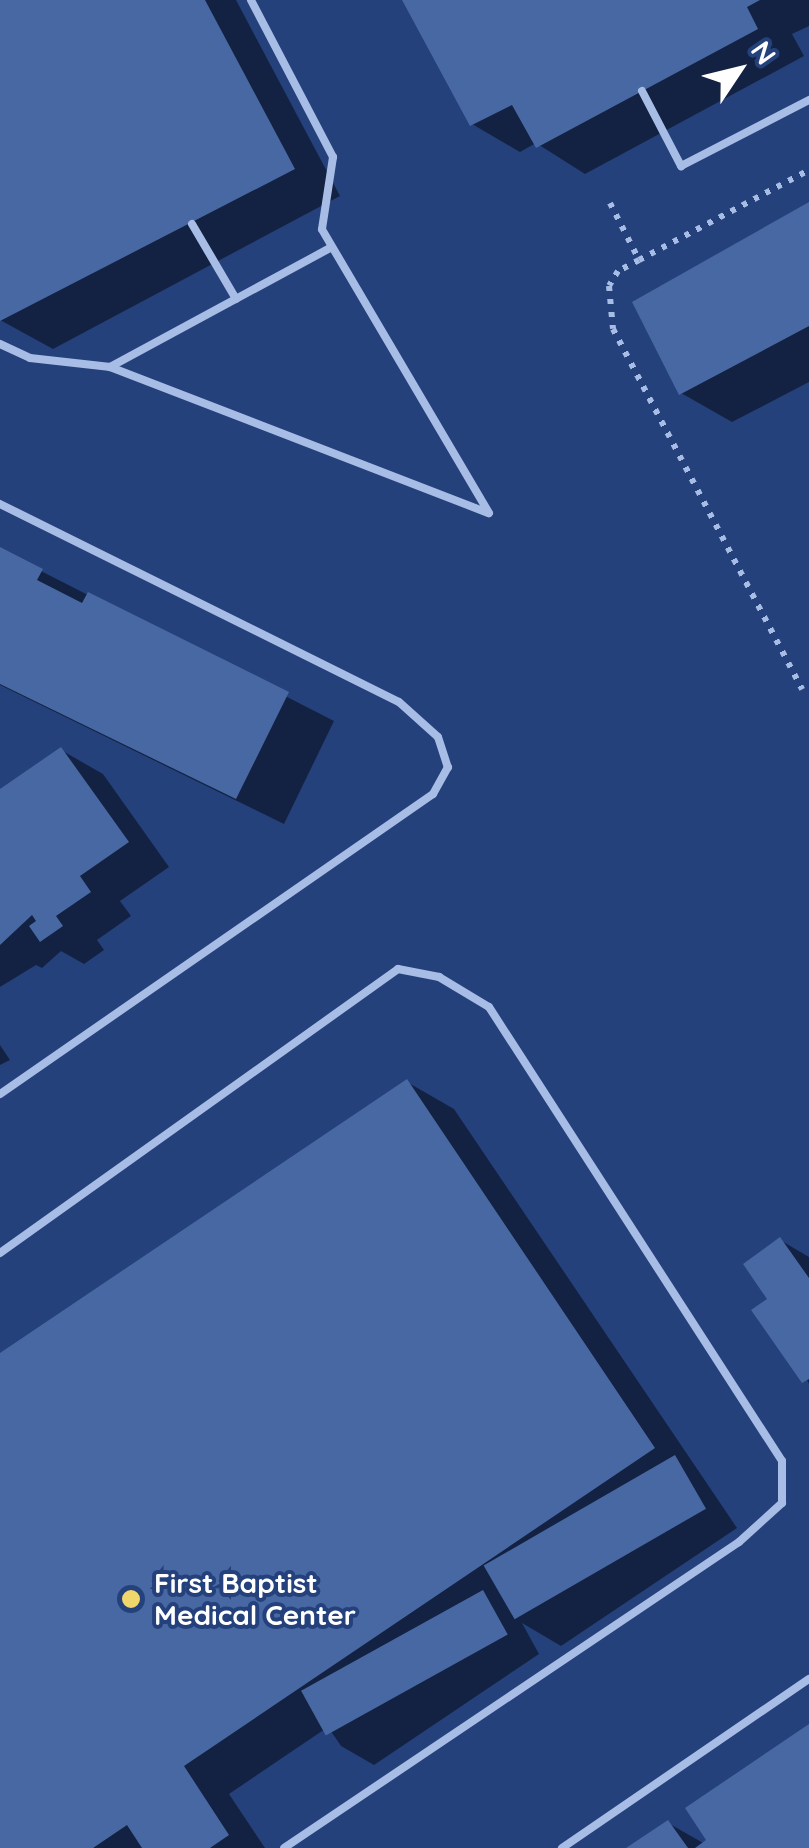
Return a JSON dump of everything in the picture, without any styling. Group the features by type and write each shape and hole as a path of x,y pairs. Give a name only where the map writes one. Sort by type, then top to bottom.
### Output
{"lane":[{"path":"0,344 30,358 110,367 488,513 322,229 333,157 251,0"},
{"path":"642,91 681,166 809,100"},
{"path":"192,224 236,299"},
{"path":"110,367 332,247"},
{"path":"0,504 399,702 438,737 448,767 433,794 0,1094"},
{"path":"0,1253 398,969 439,977 489,1007 782,1461 782,1503 738,1542 284,1848"},
{"path":"562,1848 809,1679"}],"path":[{"path":"802,689 768,636 752,590 612,329 609,286 618,272 809,170"},
{"path":"610,203 639,260"}],"building":[{"path":"0,0 205,0 295,169 0,321"},
{"path":"402,0 760,0 747,7 758,29 536,148 512,105 470,126"},
{"path":"809,202 809,326 679,395 632,302"},
{"path":"0,547 43,569 37,580 82,603 88,592 289,692 236,799 0,684"},
{"path":"61,747 129,842 80,876 91,892 56,916 63,926 40,942 29,926 36,921 32,915 0,945 0,789"},
{"path":"407,1079 655,1448 184,1766 229,1835 210,1848 142,1848 127,1825 93,1848 0,1848 0,1353"},
{"path":"780,1237 809,1278 809,1379 802,1383 751,1310 767,1299 743,1264"},
{"path":"675,1455 706,1509 515,1619 484,1566"},
{"path":"483,1590 508,1635 326,1735 301,1691"},
{"path":"809,1724 809,1848 695,1848 706,1840 685,1808"},
{"path":"668,1820 688,1848 626,1848"}],"place":[{"name":"First Baptist Medical Center","path":"131,1599"}]}
